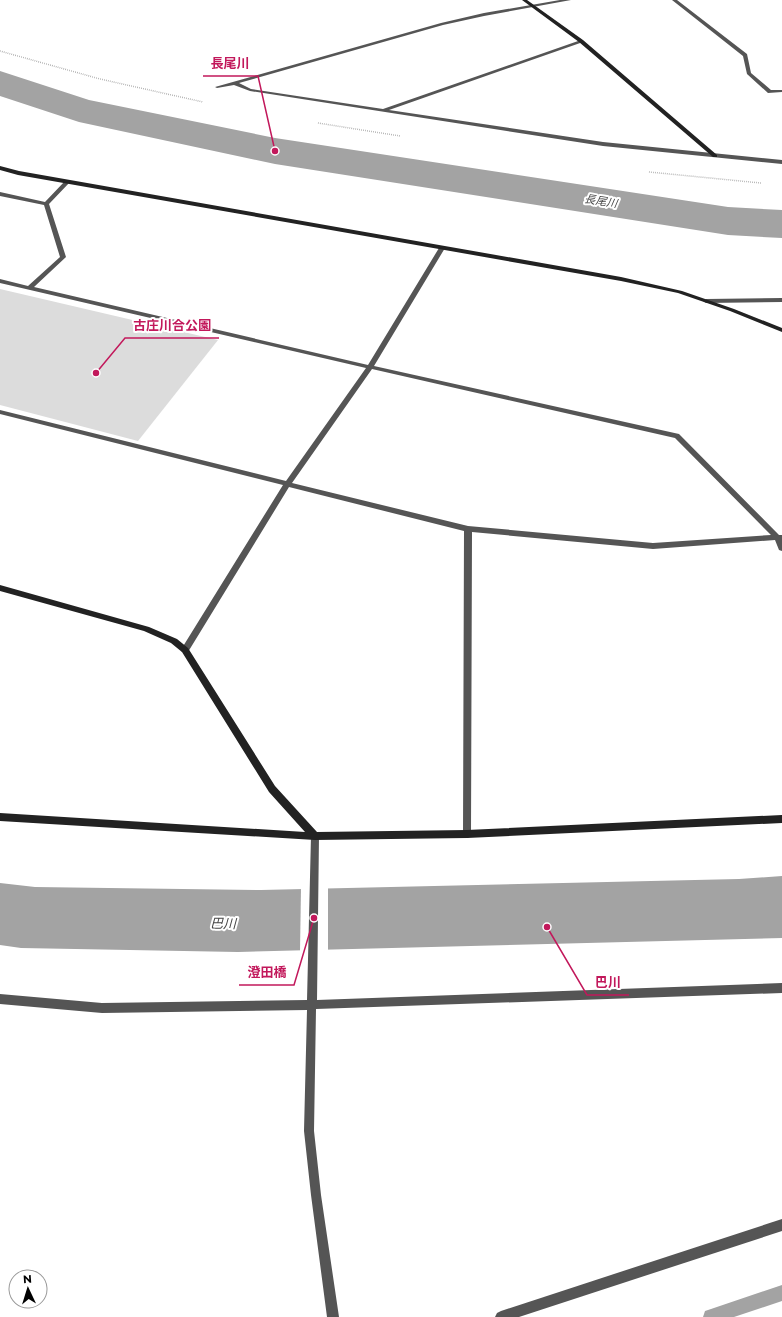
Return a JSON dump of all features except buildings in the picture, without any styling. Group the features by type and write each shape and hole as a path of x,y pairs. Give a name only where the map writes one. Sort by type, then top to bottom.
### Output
{"street":[{"path":"524,0 581,41 715,156"},
{"path":"217,87 444,24 531,5 569,0"},
{"path":"674,0 745,56 749,74 770,92 782,91"},
{"path":"384,111 581,41"},
{"path":"235,83 250,90 603,144 782,162"},
{"path":"0,168 18,173 67,182 620,279 680,292 732,310 782,330"},
{"path":"46,204 67,182"},
{"path":"0,194 46,204"},
{"path":"29,288 63,257 46,204"},
{"path":"185,650 287,485 370,367 442,248"},
{"path":"0,281 370,367 677,436 779,537 782,548"},
{"path":"706,301 782,300"},
{"path":"0,412 287,485 468,529 653,546 779,537"},
{"path":"467,834 468,529"},
{"path":"0,588 146,629 174,641 185,650 272,789 315,836 309,1131 316,1195 333,1317"},
{"path":"0,818 315,836 467,834 782,819"},
{"path":"0,999 102,1008 311,1005 782,988"},
{"path":"500,1317 782,1225"}],"shaded area":[{"path":"0,289 218,340 138,441 0,405"}],"water":[{"path":"782,876 782,938 238,952 21,948 0,945 0,883 35,887 261,890 739,879"}],"pier":[{"path":"328,886 328,952 300,952 301,887"}],"waterway":[{"name":"長尾川","path":"0,83 79,110 275,151 728,221 782,224"},
{"path":"711,1317 782,1293"}],"place":[{"name":"長尾川","path":"275,151"},
{"name":"古庄川合公園","path":"96,373"},
{"name":"澄田橋","path":"314,918"},
{"name":"巴川","path":"547,927"}]}
